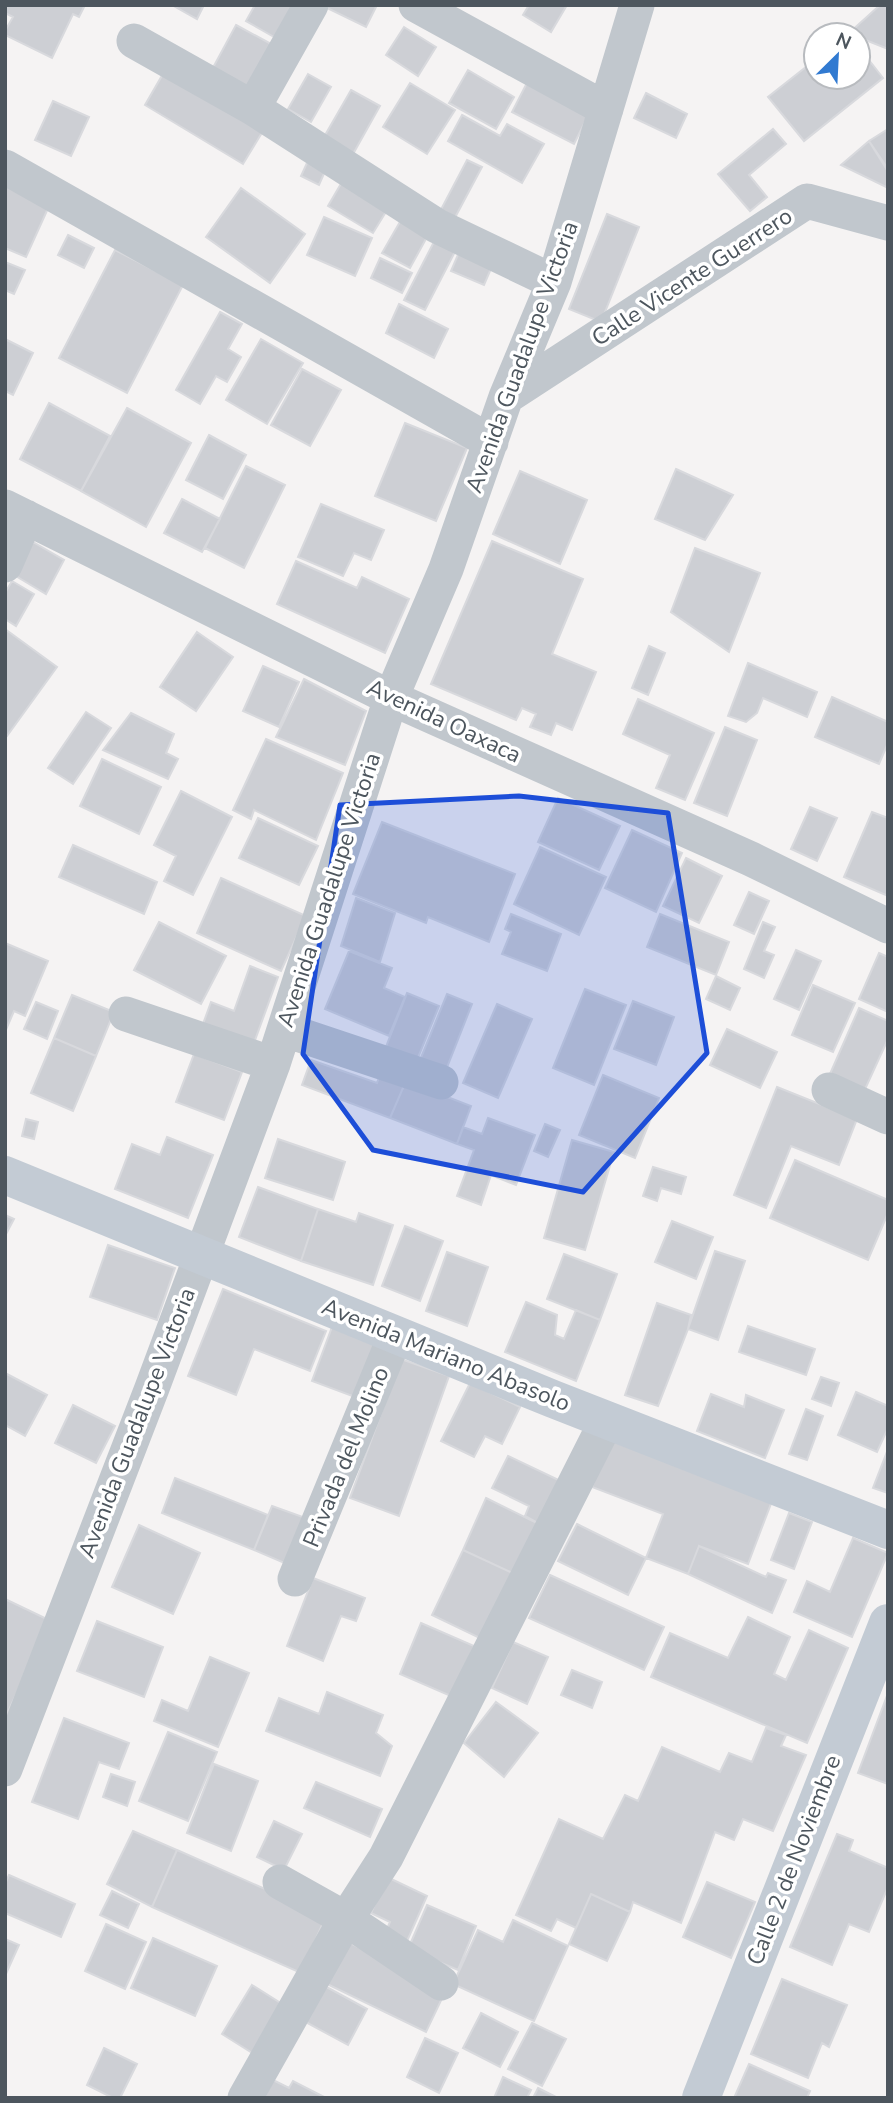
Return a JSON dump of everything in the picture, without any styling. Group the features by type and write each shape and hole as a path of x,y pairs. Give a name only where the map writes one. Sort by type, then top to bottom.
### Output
{"street":[{"path":"253,108 311,5"},
{"path":"416,5 606,109"},
{"name":"Avenida Guadalupe Victoria","path":"5,1769 273,1064 391,698 446,569 506,397 554,282 637,5"},
{"path":"134,41 253,108 437,226 554,282"},
{"path":"5,167 491,442"},
{"name":"Calle Vicente Guerrero","path":"506,397 807,201 888,223"},
{"path":"5,565 16,512"},
{"name":"Avenida Oaxaca","path":"16,512 391,698 751,859 888,926"},
{"path":"126,1014 273,1064"},
{"path":"285,1030 441,1082"},
{"path":"829,1090 888,1117"},
{"name":"Avenida Mariano Abasolo","path":"5,1175 607,1420 888,1530"},
{"name":"Privada del Molino","path":"295,1579 396,1334"},
{"path":"245,2098 346,1919 386,1857 607,1420"},
{"name":"Calle 2 de Noviembre","path":"701,2098 888,1623"},
{"path":"280,1882 346,1919 441,1983"}],"highlighted area":[{"path":"519,796 668,813 707,1053 583,1192 373,1150 303,1054 340,805"}],"building":[{"path":"5,5 85,5 79,17 73,14 52,58 5,35 13,17 5,13"},
{"path":"172,5 204,5 197,19"},
{"path":"255,5 302,5 281,41 246,21"},
{"path":"328,5 377,5 366,27 327,8"},
{"path":"529,5 567,5 551,32 523,15"},
{"path":"880,5 888,5 888,49 872,43 872,21 862,21"},
{"path":"236,25 273,45 248,95 209,75"},
{"path":"404,27 436,47 418,76 386,55"},
{"path":"872,64 883,78 872,87"},
{"path":"167,67 266,126 243,164 145,105"},
{"path":"468,70 514,97 496,129 449,103"},
{"path":"802,70 802,91 867,91 804,141 768,97"},
{"path":"532,73 594,104 574,144 512,112"},
{"path":"308,74 331,87 311,122 288,109"},
{"path":"410,83 455,110 427,154 383,127"},
{"path":"351,90 380,106 353,154 324,137"},
{"path":"646,93 687,114 676,138 634,118"},
{"path":"53,101 89,117 71,156 35,140"},
{"path":"462,115 500,136 507,124 544,144 522,183 448,141"},
{"path":"773,129 786,144 749,175 767,197 750,211 718,174"},
{"path":"888,129 888,169 887,170 869,141"},
{"path":"869,141 888,169 888,188 841,165"},
{"path":"312,152 330,160 319,185 301,176"},
{"path":"467,160 482,167 451,225 437,217"},
{"path":"346,175 392,202 373,233 328,206"},
{"path":"5,184 50,204 26,257 5,248"},
{"path":"241,188 305,234 270,283 206,237"},
{"path":"405,213 432,228 410,268 382,253"},
{"path":"607,214 639,227 601,322 569,309"},
{"path":"324,217 372,238 355,276 307,255"},
{"path":"439,232 460,242 425,310 404,300"},
{"path":"68,235 94,248 84,268 58,255"},
{"path":"115,250 183,285 127,393 59,358"},
{"path":"460,250 493,264 484,285 451,271"},
{"path":"380,258 412,273 402,293 371,278"},
{"path":"5,262 25,270 14,294 5,290"},
{"path":"399,304 448,329 434,358 386,333"},
{"path":"220,312 242,324 228,349 241,357 227,382 216,376 200,404 176,390"},
{"path":"5,339 33,353 13,395 5,391"},
{"path":"261,339 303,363 267,424 226,400"},
{"path":"302,369 341,390 310,446 271,425"},
{"path":"49,403 110,436 81,491 20,459"},
{"path":"127,408 191,443 146,527 81,491"},
{"path":"405,423 467,448 436,521 375,496"},
{"path":"209,435 246,455 223,499 186,480"},
{"path":"246,466 285,485 244,568 205,548"},
{"path":"676,469 733,495 705,540 655,519"},
{"path":"520,471 587,500 560,564 493,534"},
{"path":"182,499 220,519 202,552 164,533"},
{"path":"321,504 384,530 371,560 354,553 343,576 298,557"},
{"path":"492,541 583,579 552,654 596,672 572,730 556,723 551,735 530,727 536,714 522,708 516,720 431,684"},
{"path":"33,542 64,560 46,594 14,575"},
{"path":"695,548 760,573 729,652 671,612"},
{"path":"296,561 357,588 362,577 409,599 385,653 277,604"},
{"path":"12,581 34,594 16,626 5,619 5,593"},
{"path":"5,629 57,667 7,736 5,735"},
{"path":"197,632 233,657 196,711 160,687"},
{"path":"649,646 665,653 648,695 632,688"},
{"path":"748,663 817,692 807,717 763,698 757,713 746,722 728,716"},
{"path":"263,666 299,682 279,727 243,711"},
{"path":"304,679 366,711 345,765 276,737"},
{"path":"832,697 888,722 888,743 879,764 815,737"},
{"path":"638,699 714,733 685,800 656,788 670,755 623,734"},
{"path":"86,712 111,728 73,784 48,768"},
{"path":"131,713 174,734 166,753 178,759 168,779 103,750"},
{"path":"725,727 757,740 727,816 694,803"},
{"path":"266,739 343,773 316,840 254,810 251,819 233,810"},
{"path":"102,759 161,787 139,834 80,806"},
{"path":"181,791 232,817 193,895 164,881 176,856 154,845"},
{"path":"558,798 620,826 599,870 538,842"},
{"path":"810,807 837,818 817,861 791,849"},
{"path":"872,812 888,818 888,896 844,877"},
{"path":"258,818 318,846 299,885 239,858"},
{"path":"382,822 515,874 489,942 428,917 426,923 353,894"},
{"path":"632,830 682,853 656,912 605,888"},
{"path":"73,845 157,882 144,914 59,877"},
{"path":"540,847 606,877 579,935 514,904"},
{"path":"686,858 722,876 699,923 663,906"},
{"path":"221,878 306,916 281,971 197,933"},
{"path":"749,892 769,901 754,934 734,925"},
{"path":"356,898 395,913 380,962 341,946"},
{"path":"511,914 561,934 547,971 502,954 511,932 505,929"},
{"path":"660,914 729,942 716,975 647,947"},
{"path":"159,922 226,956 201,1004 134,970"},
{"path":"763,922 775,927 764,951 774,955 764,978 744,969"},
{"path":"5,943 48,961 25,1016 14,1011 5,1032"},
{"path":"796,950 821,961 799,1010 774,999"},
{"path":"349,951 392,968 384,988 405,997 389,1036 325,1009"},
{"path":"879,953 888,957 888,1012 859,999"},
{"path":"250,966 278,977 254,1043 203,1024 211,1002 234,1011"},
{"path":"716,976 740,988 730,1010 706,999"},
{"path":"813,985 855,1003 833,1052 792,1035"},
{"path":"585,989 626,1005 594,1085 553,1068"},
{"path":"407,993 439,1006 415,1065 384,1052"},
{"path":"447,994 472,1004 444,1075 418,1065"},
{"path":"72,995 114,1012 96,1056 54,1038"},
{"path":"633,1001 674,1017 656,1065 614,1049"},
{"path":"36,1002 58,1011 47,1039 24,1029"},
{"path":"497,1004 532,1019 498,1098 463,1083"},
{"path":"859,1008 888,1021 888,1039 861,1098 826,1083"},
{"path":"727,1029 777,1052 760,1088 710,1065"},
{"path":"54,1038 96,1056 73,1111 31,1093"},
{"path":"194,1054 242,1072 224,1120 176,1102"},
{"path":"311,1060 377,1083 381,1072 406,1081 390,1118 302,1085"},
{"path":"603,1075 659,1098 635,1158 579,1135"},
{"path":"406,1081 471,1106 457,1144 390,1118"},
{"path":"777,1087 857,1119 839,1165 791,1146 766,1208 734,1195"},
{"path":"488,1118 535,1135 516,1185 491,1175 481,1205 457,1196 474,1150 457,1144 463,1127 482,1134"},
{"path":"26,1119 38,1122 34,1139 22,1136"},
{"path":"545,1124 560,1130 548,1157 534,1151"},
{"path":"167,1137 213,1155 188,1218 115,1189 132,1144 160,1155"},
{"path":"278,1139 345,1162 333,1200 265,1178"},
{"path":"572,1140 614,1152 585,1250 544,1238"},
{"path":"795,1160 888,1200 888,1213 868,1260 770,1218"},
{"path":"653,1167 686,1177 681,1194 661,1188 657,1201 643,1196"},
{"path":"258,1187 318,1209 301,1261 239,1237"},
{"path":"318,1209 356,1222 359,1213 393,1225 373,1285 301,1261"},
{"path":"5,1215 14,1219 5,1236"},
{"path":"672,1221 713,1237 696,1279 655,1262"},
{"path":"405,1226 443,1241 420,1301 382,1286"},
{"path":"108,1245 175,1268 157,1320 90,1297"},
{"path":"715,1251 745,1261 718,1340 688,1329"},
{"path":"447,1252 488,1267 467,1326 426,1311"},
{"path":"564,1254 617,1274 600,1320 547,1299"},
{"path":"223,1289 326,1331 310,1371 254,1349 236,1395 188,1376"},
{"path":"526,1302 557,1315 555,1335 564,1339 576,1310 600,1320 576,1381 505,1352"},
{"path":"657,1303 691,1315 658,1406 625,1395"},
{"path":"748,1326 815,1349 806,1375 739,1352"},
{"path":"332,1327 384,1348 363,1400 312,1381"},
{"path":"401,1359 449,1376 399,1516 350,1498"},
{"path":"5,1373 47,1395 25,1436 5,1425"},
{"path":"821,1377 839,1383 831,1406 812,1399"},
{"path":"470,1383 520,1407 502,1444 485,1436 474,1457 441,1441"},
{"path":"856,1392 888,1406 888,1428 877,1452 838,1435"},
{"path":"711,1394 744,1407 746,1395 784,1410 765,1458 697,1431"},
{"path":"73,1405 115,1426 96,1463 55,1443"},
{"path":"806,1409 823,1416 807,1460 789,1454"},
{"path":"611,1438 772,1501 748,1564 699,1546 688,1574 646,1558 663,1514 592,1487"},
{"path":"888,1449 888,1493 873,1488"},
{"path":"508,1456 569,1485 547,1528 525,1516 529,1506 492,1488"},
{"path":"175,1478 268,1515 254,1550 162,1513"},
{"path":"486,1498 547,1528 521,1577 463,1550"},
{"path":"272,1506 314,1521 296,1568 254,1550"},
{"path":"789,1513 812,1522 794,1569 771,1560"},
{"path":"577,1524 646,1558 628,1595 558,1561"},
{"path":"139,1525 200,1553 173,1614 112,1587"},
{"path":"853,1538 888,1553 852,1637 794,1612 807,1581 830,1592"},
{"path":"699,1546 766,1577 768,1573 786,1580 772,1613 688,1574"},
{"path":"463,1550 521,1577 490,1643 432,1615"},
{"path":"550,1575 664,1627 644,1670 529,1618"},
{"path":"313,1578 365,1598 356,1621 341,1616 323,1661 287,1646"},
{"path":"5,1599 51,1621 5,1718"},
{"path":"748,1617 790,1637 774,1674 786,1680 809,1630 848,1648 807,1743 651,1677 670,1633 728,1658"},
{"path":"97,1621 163,1647 144,1697 77,1671"},
{"path":"421,1623 474,1646 453,1697 400,1674"},
{"path":"513,1642 548,1657 527,1704 492,1688"},
{"path":"210,1657 249,1673 218,1747 154,1721 162,1700 188,1711"},
{"path":"572,1670 602,1682 592,1708 561,1695"},
{"path":"327,1692 383,1715 376,1733 392,1746 380,1776 266,1731 279,1698 319,1714"},
{"path":"888,1693 888,1784 858,1773"},
{"path":"496,1702 538,1733 504,1777 464,1743"},
{"path":"64,1718 129,1743 119,1769 99,1762 78,1819 32,1802"},
{"path":"766,1728 786,1735 781,1746 806,1755 773,1831 743,1819 734,1840 715,1832 681,1923 633,1902 630,1912 591,1894 576,1928 557,1919 551,1931 516,1915 559,1819 603,1839 625,1795 638,1801 662,1747 720,1772 729,1753 752,1762"},
{"path":"168,1732 217,1752 188,1821 139,1801"},
{"path":"214,1764 258,1781 231,1851 187,1833"},
{"path":"111,1774 135,1782 127,1806 103,1797"},
{"path":"316,1782 382,1809 370,1837 304,1808"},
{"path":"274,1821 302,1834 284,1870 257,1857"},
{"path":"133,1831 177,1850 152,1907 107,1884"},
{"path":"837,1834 853,1840 849,1851 888,1868 888,1887 869,1932 849,1924 832,1965 790,1947"},
{"path":"177,1850 326,1916 301,1973 152,1907"},
{"path":"9,1875 75,1904 61,1937 5,1913 5,1884"},
{"path":"387,1877 427,1896 404,1948 383,1938 390,1922 371,1913"},
{"path":"707,1882 755,1902 731,1958 683,1937"},
{"path":"112,1891 139,1904 128,1928 100,1915"},
{"path":"591,1894 630,1912 607,1961 569,1944"},
{"path":"427,1905 476,1926 458,1970 408,1949"},
{"path":"513,1920 568,1946 534,2021 453,1984 478,1930 503,1942"},
{"path":"106,1924 146,1942 125,1989 85,1971"},
{"path":"153,1938 217,1966 195,2016 131,1988"},
{"path":"5,1939 19,1945 5,1976"},
{"path":"346,1941 446,1990 426,2032 325,1983"},
{"path":"782,1979 847,2005 829,2047 822,2043 808,2078 751,2054"},
{"path":"321,1984 367,2009 348,2045 302,2020"},
{"path":"252,1985 287,2007 257,2056 222,2034"},
{"path":"481,2013 518,2032 500,2067 463,2048"},
{"path":"532,2023 566,2039 542,2086 508,2069"},
{"path":"425,2038 458,2053 439,2093 407,2077"},
{"path":"104,2048 137,2064 120,2098 113,2098 87,2085"},
{"path":"749,2064 810,2091 807,2098 734,2098"},
{"path":"503,2077 531,2090 527,2098 494,2098"},
{"path":"273,2080 289,2088 293,2081 326,2098 264,2098"},
{"path":"538,2088 558,2098 533,2098"}]}
